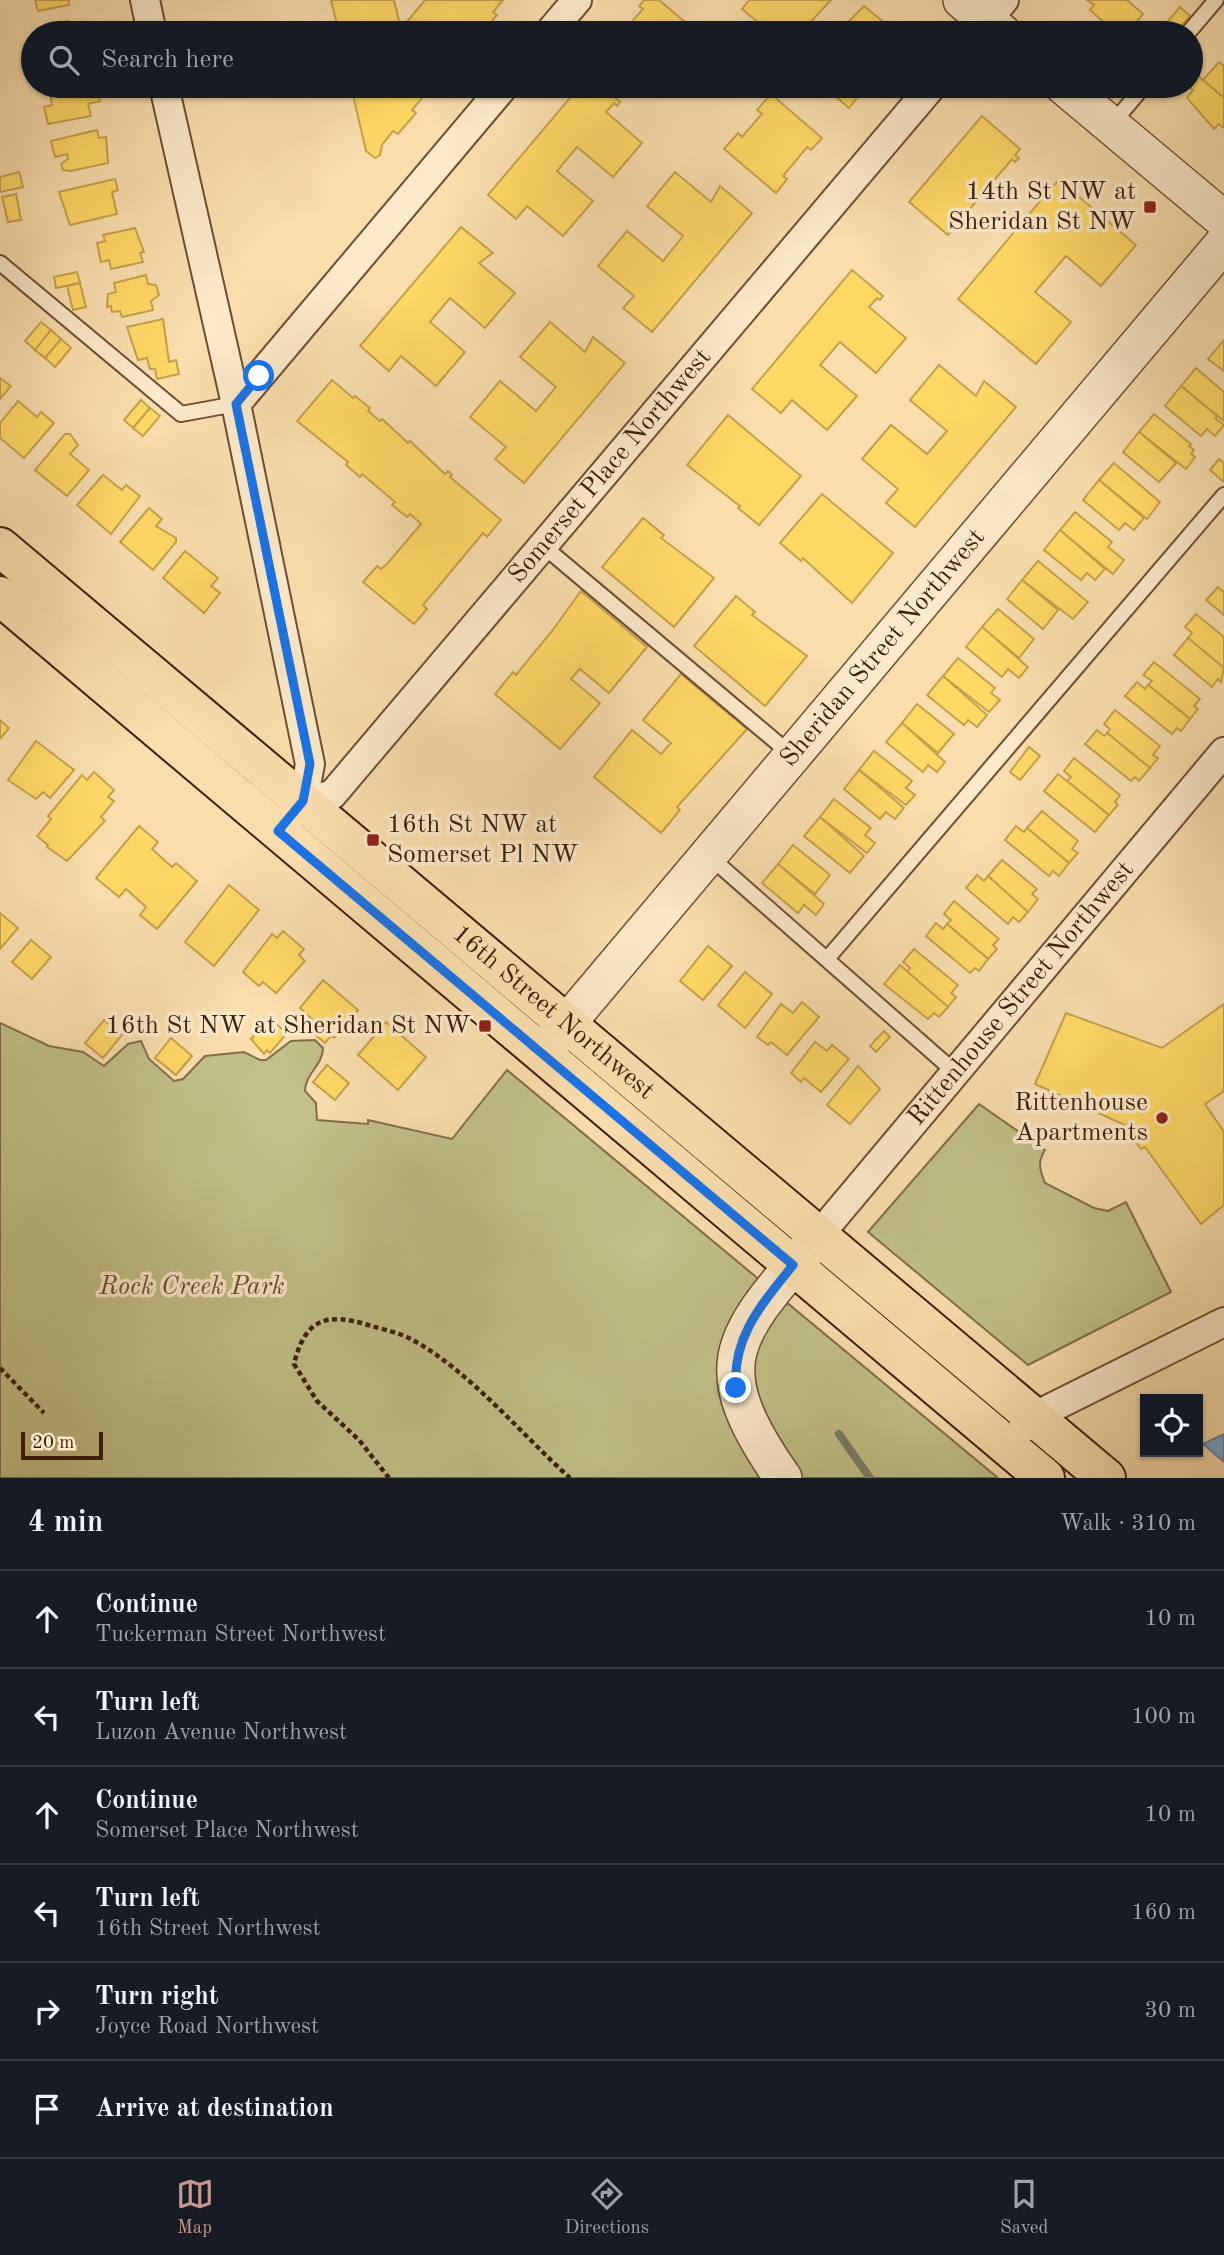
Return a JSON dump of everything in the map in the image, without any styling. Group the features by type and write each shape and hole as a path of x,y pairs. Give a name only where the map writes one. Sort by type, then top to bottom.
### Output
{"main road":[{"name":"16th Street Northwest","path":"0,547 1106,1478"},
{"name":"16th Street Northwest","path":"0,596 1045,1478"}],"street":[{"path":"145,0 149,21"},
{"path":"559,21 577,0"},
{"path":"167,98 236,404 310,764 303,801 278,831"},
{"path":"236,404 494,98"},
{"name":"Somerset Place Northwest","path":"303,801 332,795 922,98"},
{"path":"1078,98 1224,220"},
{"name":"Sheridan Street Northwest","path":"542,1053 1224,243"},
{"name":"Rittenhouse Street Northwest","path":"820,1235 1224,752"},
{"path":"783,1478 745,1415 736,1388 736,1364 747,1326 793,1265 820,1235"},
{"path":"1007,1446 1033,1417 1224,1322"}],"lane":[{"path":"1198,21 1216,0"},
{"path":"1111,125 1134,98"},
{"path":"1,261 181,414 236,404"},
{"path":"827,959 1224,495"},
{"path":"542,545 793,756"},
{"path":"709,856 956,1073"}],"path":[{"path":"389,1478 359,1440 317,1401 294,1364 300,1339 313,1325 341,1317 408,1338 464,1378 570,1478"},
{"path":"0,1368 44,1413"}],"green space":[{"name":"Rock Creek Park","path":"0,1023 49,1046 83,1052 104,1066 128,1044 141,1041 149,1059 174,1081 183,1079 205,1056 244,1052 266,1060 291,1041 315,1040 323,1048 322,1054 305,1091 316,1103 317,1120 368,1124 368,1120 452,1139 507,1070 998,1478 0,1478"},
{"path":"979,1104 1045,1150 1040,1166 1045,1183 1094,1208 1108,1211 1126,1202 1171,1292 1028,1365 868,1232"}],"building: Homes":[{"path":"35,0 69,0 69,5 38,11"},
{"path":"331,0 394,0 399,21 336,21"},
{"path":"425,0 503,0 493,12 497,15 492,21 408,21"},
{"path":"644,0 659,0 684,21 632,21 643,9 639,6"},
{"path":"749,0 831,0 811,21 756,21 742,9"},
{"path":"1087,0 1127,0 1143,14 1137,21 1102,21 1090,10 1094,5"},
{"path":"864,6 882,21 849,21"},
{"path":"1180,7 1190,16 1186,21 1168,21"},
{"path":"1219,62 1224,66 1224,98 1203,80"},
{"path":"1203,80 1224,98 1224,128 1219,124 1214,129 1187,98 1203,98"},
{"path":"51,98 99,98 100,101 88,104 91,116 48,124 44,107 52,105"},
{"path":"354,98 422,98 412,110 416,113 398,134 393,131 382,145 380,155 375,158 366,151"},
{"path":"570,98 615,98 620,102 617,106 614,103 606,112 642,143 613,177 577,147 557,171 593,201 563,236 527,206 516,219 488,195"},
{"path":"768,98 776,98 822,138 811,150 807,147 783,176 787,179 776,193 724,149 738,133 742,137 762,114 757,110"},
{"path":"837,98 857,98 849,108"},
{"path":"982,116 1020,149 1015,155 1019,158 1015,162 1012,159 948,235 909,202"},
{"path":"97,130 99,138 106,137 108,163 71,171 63,170 61,164 68,159 67,154 55,157 51,141"},
{"path":"19,172 23,187 0,192 0,177"},
{"path":"675,172 711,202 720,186 752,213 652,332 623,308 634,296 598,266 627,231 663,261 683,236 647,206"},
{"path":"115,179 118,190 112,192 117,214 70,225 59,192"},
{"path":"1059,180 1136,245 1101,286 1066,256 1035,292 1071,322 1036,364 958,299 1047,193 1043,190 1048,185 1051,188"},
{"path":"16,194 21,220 8,222 2,197"},
{"path":"461,227 493,253 479,263 515,293 485,328 450,298 430,322 465,352 436,386 401,356 389,371 360,346"},
{"path":"135,228 144,252 140,253 143,262 111,269 109,260 101,262 97,243 105,241 103,235"},
{"path":"852,270 883,296 880,300 877,298 869,307 906,338 876,373 840,342 820,365 857,396 827,430 792,400 781,413 752,389"},
{"path":"77,272 80,283 56,288 54,277"},
{"path":"146,275 148,284 156,285 159,295 151,301 153,310 122,317 120,311 112,312 111,306 107,307 108,294 116,292 114,283"},
{"path":"80,283 86,307 73,310 67,286"},
{"path":"163,319 169,362 176,360 179,374 157,379 155,369 150,369 147,358 138,360 127,327"},
{"path":"41,322 51,330 35,350 25,341"},
{"path":"550,322 585,352 593,337 625,363 524,483 495,459 506,447 470,417 500,381 536,411 556,387 520,357"},
{"path":"51,330 61,339 45,358 35,350"},
{"path":"61,339 71,348 55,367 45,358"},
{"path":"1224,340 1224,371 1208,359"},
{"path":"939,365 976,396 984,381 1016,407 915,527 886,503 898,489 862,459 891,425 927,454 947,431 910,400"},
{"path":"1196,368 1224,392 1224,421 1181,386"},
{"path":"0,378 11,386 0,399"},
{"path":"332,380 370,408 368,411 380,421 382,419 408,443 410,441 445,474 448,471 452,475 450,477 501,520 487,537 483,533 423,605 427,609 414,624 363,582 377,566 381,569 387,564 421,524 410,514 407,517 392,505 395,502 362,474 360,477 346,465 348,462 297,421"},
{"path":"1181,386 1224,425 1215,436 1207,429 1201,436 1165,406"},
{"path":"141,400 150,408 133,428 124,420"},
{"path":"18,401 37,417 41,412 54,423 24,458 0,438 0,423"},
{"path":"150,408 160,416 143,436 133,428"},
{"path":"1154,414 1191,444 1189,446 1194,450 1191,454 1195,457 1186,469 1139,432"},
{"path":"728,415 801,476 759,525 738,508 740,506 687,465"},
{"path":"1139,432 1176,463 1159,482 1123,452"},
{"path":"65,434 70,434 78,445 70,454 89,470 67,496 35,470"},
{"path":"1219,459 1224,463 1224,482 1210,470"},
{"path":"1114,463 1160,502 1147,519 1099,480"},
{"path":"103,475 122,490 126,485 140,496 111,534 77,505"},
{"path":"1099,480 1144,518 1134,530 1125,523 1119,530 1083,500"},
{"path":"822,494 893,553 852,603 803,558 801,561 780,543"},
{"path":"149,508 162,519 156,526 176,538 176,542 153,570 120,542"},
{"path":"1075,512 1112,542 1108,547 1124,560 1113,574 1060,530"},
{"path":"643,518 664,535 661,538 714,578 674,627 602,567"},
{"path":"1060,530 1105,569 1095,580 1087,573 1081,580 1044,550"},
{"path":"185,551 218,578 211,586 220,593 204,613 163,578"},
{"path":"1038,561 1088,602 1073,619 1022,580"},
{"path":"1022,580 1058,610 1043,629 1007,599"},
{"path":"1218,587 1224,592 1224,615 1206,600"},
{"path":"581,591 647,647 609,693 580,669 571,679 600,703 560,749 495,694 513,672 516,675"},
{"path":"736,596 755,612 752,615 807,656 765,706 694,646"},
{"path":"998,609 1034,639 1019,658 982,627"},
{"path":"1196,614 1224,637 1224,668 1188,638 1192,633 1185,627"},
{"path":"982,627 1028,667 1019,678 1008,669 1002,677 966,647"},
{"path":"1188,638 1224,668 1221,682 1218,679 1212,687 1174,655"},
{"path":"958,658 995,688 991,693 1000,700 989,712 943,676"},
{"path":"1154,662 1200,699 1194,706 1198,709 1190,719 1148,685 1152,681 1143,675"},
{"path":"681,674 747,729 677,807 680,810 661,833 594,777 632,730 661,754 671,743 643,720"},
{"path":"943,676 987,715 977,727 968,720 964,725 927,695"},
{"path":"1137,682 1145,689 1148,685 1190,719 1181,731 1177,728 1172,734 1125,696"},
{"path":"917,704 954,734 938,753 902,723"},
{"path":"1115,710 1160,746 1153,755 1158,758 1150,768 1107,733 1110,729 1104,724"},
{"path":"0,720 9,728 0,739"},
{"path":"902,723 945,762 937,772 928,765 923,772 886,742"},
{"path":"1097,730 1104,736 1107,733 1150,768 1139,781 1135,777 1131,781 1085,744"},
{"path":"36,741 74,770 50,798 43,792 36,799 8,780"},
{"path":"1029,747 1040,756 1020,780 1010,772"},
{"path":"874,751 912,781 906,788 915,795 906,805 859,770"},
{"path":"1074,758 1120,795 1115,802 1118,805 1109,815 1067,781 1071,777 1064,771"},
{"path":"859,770 904,808 895,819 886,812 880,819 844,789"},
{"path":"94,772 114,790 108,797 114,801 101,817 105,821 67,861 37,836 51,819 48,816 82,775 87,780"},
{"path":"1058,774 1109,815 1095,832 1044,791"},
{"path":"834,799 871,828 865,835 875,843 867,853 820,817"},
{"path":"1042,811 1078,841 1072,849 1078,853 1069,863 1027,828"},
{"path":"820,817 864,856 850,873 804,836"},
{"path":"139,826 158,842 152,849 172,867 176,863 197,881 157,929 140,915 146,907 126,889 119,897 96,878"},
{"path":"1016,826 1024,832 1027,828 1069,863 1059,876 1053,871 1049,876 1005,840"},
{"path":"793,845 830,875 815,894 778,864"},
{"path":"1002,860 1037,889 1032,894 1038,899 1028,912 988,876"},
{"path":"778,864 824,904 816,915 804,905 798,913 762,883"},
{"path":"977,875 984,881 988,876 1028,912 1019,922 1013,917 1008,924 966,888"},
{"path":"229,885 259,910 214,966 185,942"},
{"path":"954,901 999,939 993,945 997,949 988,959 947,924 951,920 944,914"},
{"path":"0,913 18,928 0,949"},
{"path":"936,923 943,929 947,924 988,959 979,971 975,968 970,973 926,936"},
{"path":"283,931 304,949 299,955 305,961 276,993 263,982 259,986 243,972 272,934 277,938"},
{"path":"31,940 51,957 32,979 12,962"},
{"path":"708,946 732,966 703,1000 680,981"},
{"path":"914,949 958,985 951,993 956,997 948,1007 907,972 910,968 903,962"},
{"path":"900,965 948,1007 939,1017 934,1013 928,1019 884,984"},
{"path":"745,972 772,994 745,1028 718,1005"},
{"path":"323,980 358,1010 334,1038 331,1036 325,1043 306,1027 312,1019 300,1008"},
{"path":"802,1002 819,1017 787,1055 771,1042 768,1045 757,1037 781,1004 793,1013"},
{"name":"Rittenhouse Apartments","path":"1224,1004 1224,1091 1205,1104 1224,1132 1224,1205 1201,1224 1145,1147 1141,1149 1136,1142 1140,1132 1035,1084 1066,1013 1162,1048"},
{"path":"269,1018 287,1033 270,1053 267,1050 264,1054 251,1039"},
{"path":"104,1020 122,1035 103,1058 85,1043"},
{"path":"386,1022 426,1057 398,1090 358,1055"},
{"path":"884,1031 890,1037 876,1052 870,1046"},
{"path":"171,1038 192,1056 176,1075 155,1058"},
{"path":"815,1042 827,1051 832,1045 849,1059 821,1092 804,1078 801,1082 791,1073"},
{"path":"327,1065 349,1083 335,1100 313,1082"},
{"path":"858,1066 880,1089 850,1124 827,1105"}],"building: Schools":[{"path":"1224,1434 1224,1462 1203,1444"}],"waterway":[{"path":"839,1434 870,1478"}],"place":[{"name":"14th St NW at Sheridan St NW","path":"1150,207"},
{"name":"16th St NW at Somerset Pl NW","path":"373,840"},
{"name":"16th St NW at Sheridan St NW","path":"485,1026"},
{"name":"Rittenhouse Apartments","path":"1162,1118"}],"route":[{"path":"259,376 236,404 310,764 303,801 278,831 793,1265 760,1306 743,1334 737,1354 736,1388"}]}
